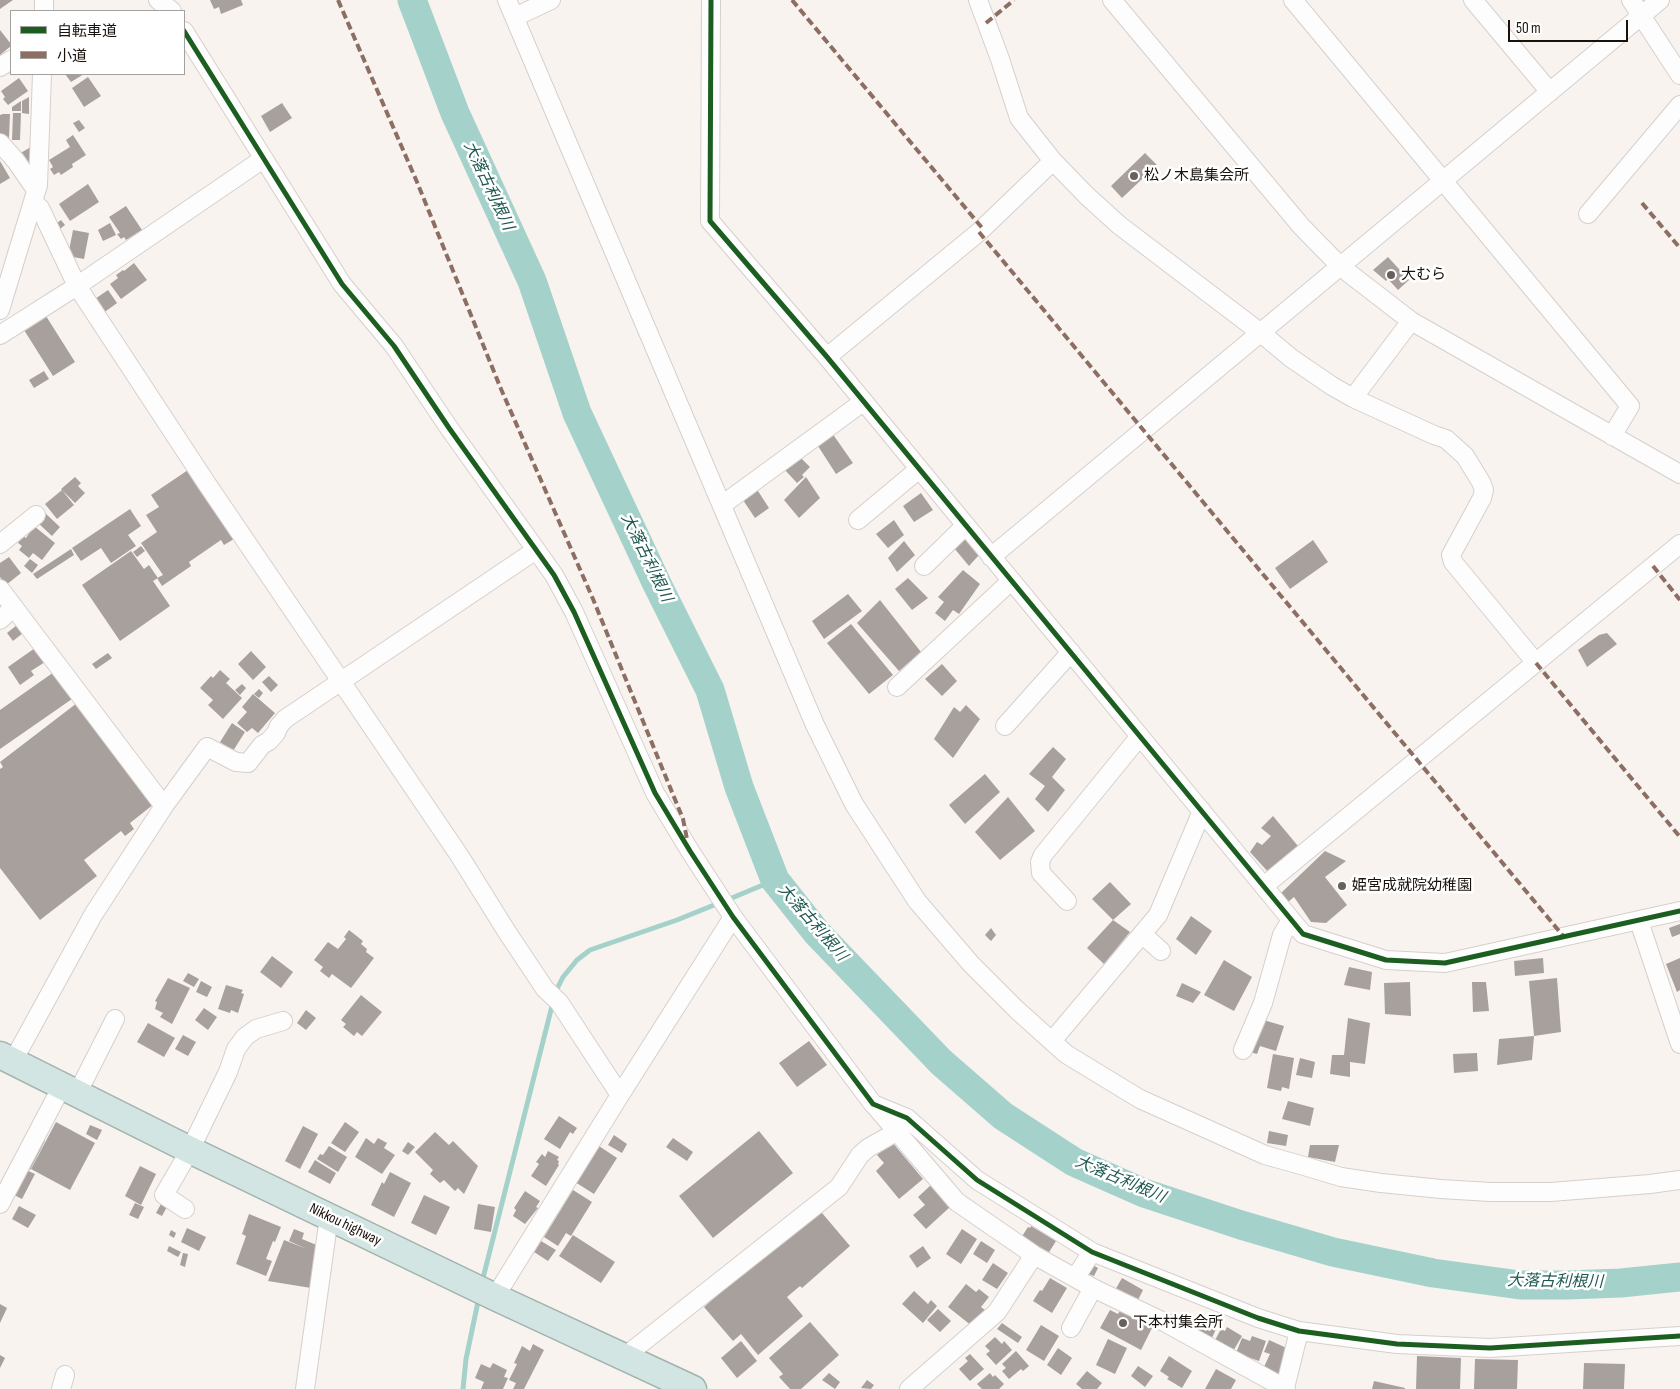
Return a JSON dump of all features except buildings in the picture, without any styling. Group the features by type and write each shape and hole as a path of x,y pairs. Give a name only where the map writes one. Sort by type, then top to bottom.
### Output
{"highway":[{"name":"Nikkou highway","path":"6,1058 329,1217 693,1389"}],"street":[{"path":"158,0 171,10"},
{"path":"507,0 815,725 854,804 917,901 971,964 1017,1010 1066,1054 1140,1099 1265,1155 1341,1177 1441,1189 1490,1192 1550,1192 1680,1180"},
{"path":"515,17 551,0"},
{"path":"711,0 710,221 827,357 1303,934 1386,960 1445,963 1680,911"},
{"path":"978,0 1019,118 1053,161 1087,196 1119,225 1291,358 1353,398 1446,439 1465,456 1484,490 1482,498 1451,555 1452,562 1536,663"},
{"path":"1112,0 1301,226 1340,267 1411,321 1680,474"},
{"path":"1293,0 1630,406 1612,436"},
{"path":"1472,0 1550,92"},
{"path":"1631,0 1680,76"},
{"path":"991,557 1660,0"},
{"path":"185,33 342,284 394,346 448,428 554,575 574,612 655,793 733,918 896,1132 957,1202 1034,1255 1093,1288 1166,1323 1286,1389 1299,1331"},
{"path":"0,310 38,185 42,75"},
{"path":"1588,214 1680,105"},
{"path":"0,143 16,161 78,286 207,484 342,681 507,932 546,990 558,1002 620,1095"},
{"path":"0,335 78,286 263,159"},
{"path":"827,357 979,232 1053,161"},
{"path":"1353,398 1411,321"},
{"path":"722,505 863,402"},
{"path":"858,520 918,469"},
{"path":"0,544 36,516"},
{"path":"924,566 965,526"},
{"path":"1264,886 1680,544"},
{"path":"6,1058 93,916 164,806 207,747 236,762 248,763 262,745 269,741 276,733 285,719 536,550"},
{"path":"897,687 1012,581"},
{"path":"0,589 164,806"},
{"path":"0,620 14,607"},
{"path":"1005,726 1071,652"},
{"path":"1067,901 1041,872 1040,862 1043,855 1140,736"},
{"path":"1052,1042 1158,915 1202,811"},
{"path":"495,1296 733,918"},
{"path":"1243,1050 1263,1003 1282,935 1291,920"},
{"path":"1639,921 1680,1044"},
{"path":"1142,934 1161,951"},
{"path":"0,1204 69,1090 115,1019"},
{"path":"185,1209 164,1195 190,1150 228,1072 236,1049 245,1037 256,1029 283,1021"},
{"path":"873,1104 907,1118 977,1180 1092,1252 1258,1318 1299,1331 1396,1344 1490,1348 1680,1336"},
{"path":"624,1357 839,1188 860,1155 868,1148 896,1132"},
{"path":"304,1389 329,1217"},
{"path":"1075,1278 1092,1252"},
{"path":"909,1389 997,1312 1034,1255"},
{"path":"1070,1328 1093,1288"}],"waterway":[{"name":"大落古利根川","path":"412,0 455,113 532,281 577,413 657,584 710,690 739,787 775,880 817,933 941,1062 1003,1116 1074,1162 1144,1193 1241,1225 1333,1252 1433,1273 1520,1285 1621,1283 1680,1277"},
{"path":"727,900 775,880"},
{"path":"555,993 563,977 577,960 590,950 677,920 719,903"},
{"path":"482,1282 553,1002"},
{"path":"463,1389 466,1359 479,1297"}],"marked path":[{"path":"338,0 417,182 501,389 593,599 683,819 687,839"},
{"path":"792,0 983,229"},
{"path":"986,23 1014,0"},
{"path":"1642,203 1680,248"},
{"path":"979,232 1564,937"},
{"path":"1653,566 1680,600"},
{"path":"1536,663 1680,837"}],"cycle path":[{"path":"711,0 710,221 827,357 1303,934 1386,960 1445,963 1680,911"},
{"path":"185,33 342,284 394,346 449,428 554,575 574,612 655,793 733,917 873,1104 907,1118 977,1180 1092,1252 1258,1318 1299,1331 1397,1344 1490,1348 1680,1336"}],"place":[{"name":"松ノ木島集会所","path":"1134,176"},
{"name":"大むら","path":"1391,275"},
{"name":"姫宮成就院幼稚園","path":"1342,886"},
{"name":"下本村集会所","path":"1123,1323"}]}
